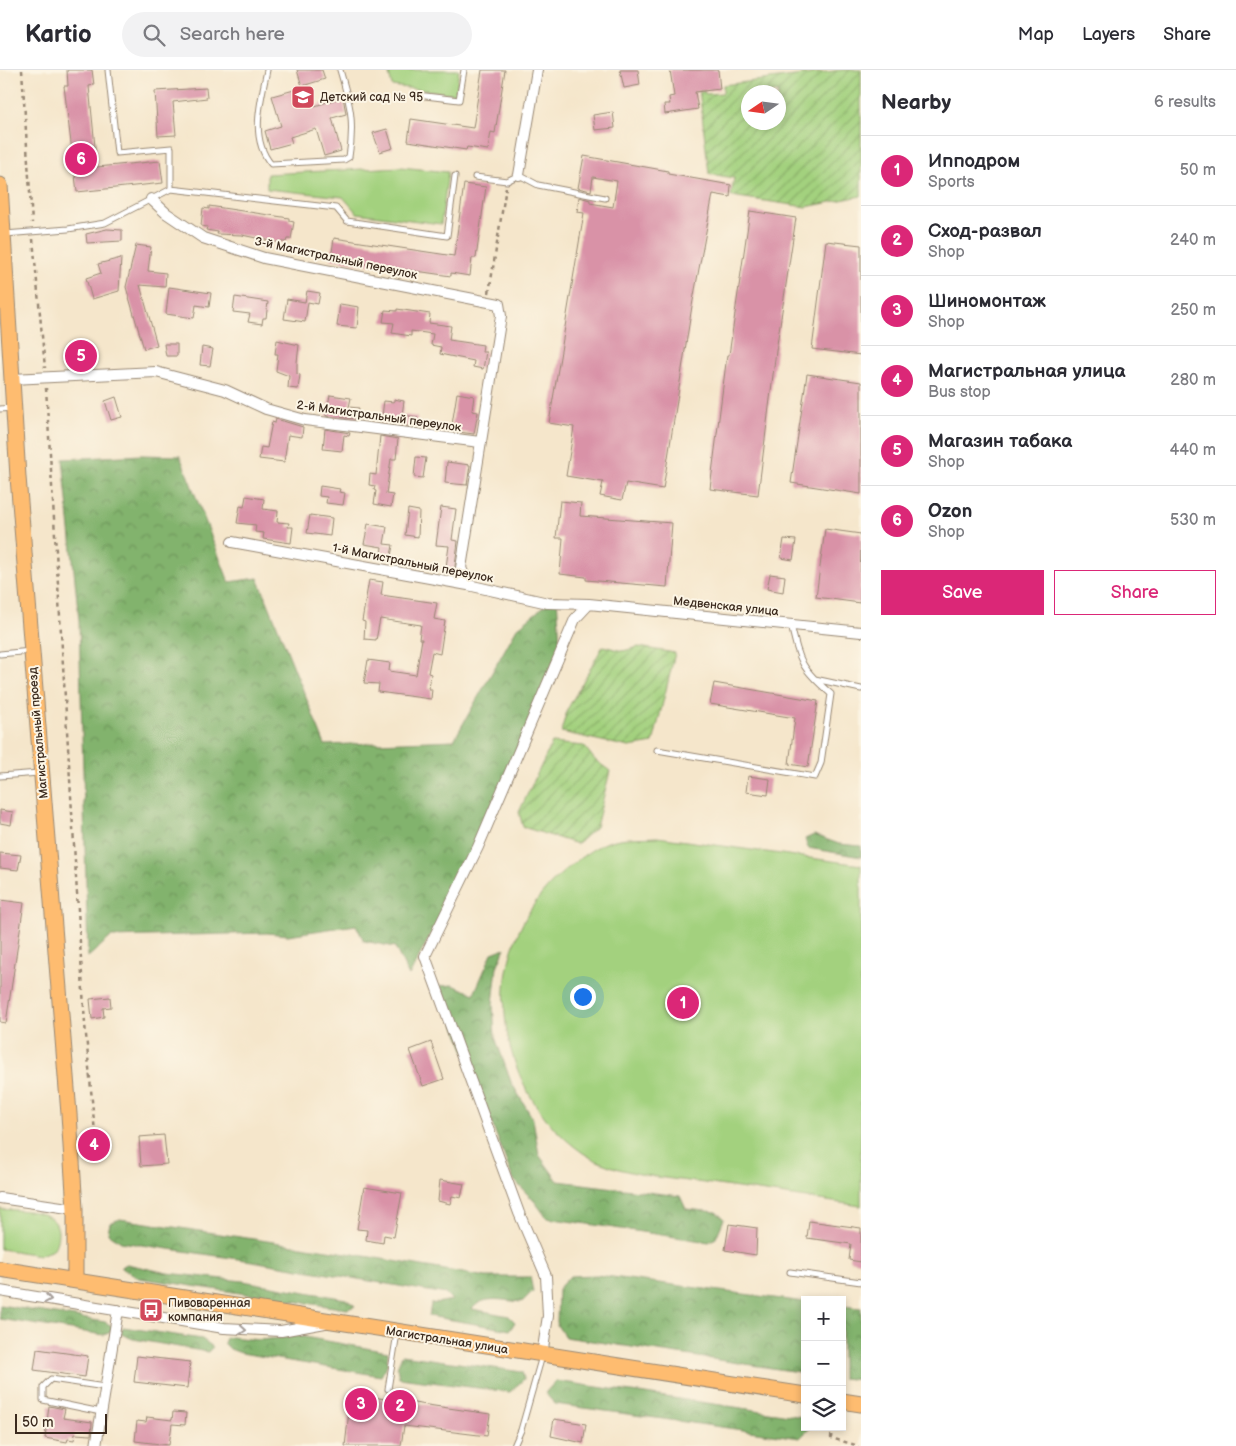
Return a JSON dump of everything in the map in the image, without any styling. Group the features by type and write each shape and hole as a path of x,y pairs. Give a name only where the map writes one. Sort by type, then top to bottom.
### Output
{"main road":[{"name":"Магистральный проезд","path":"0,185 12,379 7,409 32,651 42,772 75,1209 75,1280"},
{"name":"Магистральная улица","path":"0,1269 801,1394"},
{"path":"846,1402 861,1404"}],"street":[{"path":"519,175 538,70"},
{"name":"3-й Магистральный переулок","path":"151,199 166,213 203,238 264,258 499,304 501,316 480,442"},
{"name":"2-й Магистральный переулок","path":"12,379 156,372 225,390 266,409 306,420 480,442"},
{"path":"468,584 461,568 480,442"},
{"name":"1-й Магистральный переулок","path":"232,542 468,584 548,603 589,604"},
{"path":"542,1355 548,1316 546,1276 520,1213 425,956 478,847 575,619 589,604"},
{"name":"Медвенская улица","path":"589,604 861,632"},
{"path":"0,1198 75,1209"},
{"path":"0,1291 252,1331 280,1330 333,1322"},
{"path":"96,1446 118,1310"}],"lane":[{"path":"108,70 117,153 171,148 171,190"},
{"path":"267,70 260,104 259,141 263,154 271,164 285,165 344,160 348,157 352,137 352,110 340,70"},
{"path":"417,95 459,100 464,70"},
{"path":"475,178 507,181 519,175 538,186 605,198"},
{"path":"2,234 68,230 106,223 171,190 336,208 347,221 447,236 455,176"},
{"path":"657,750 815,777 821,763 832,694 814,679 800,661 791,625"},
{"path":"0,654 32,651"},
{"path":"814,679 861,689"},
{"path":"0,776 42,772"},
{"path":"790,1272 861,1282"},
{"path":"388,1389 398,1332"},
{"path":"514,1446 522,1430 542,1355"},
{"path":"101,1412 43,1400 43,1387 51,1379 106,1387"}],"path":[{"path":"22,70 32,232 46,377 85,1024 95,1133"},
{"path":"488,301 507,181"},
{"path":"832,1431 831,1438 859,1446"}],"green space":[{"path":"388,70 459,70 456,94 392,86"},
{"path":"842,70 861,70 861,196 806,207 731,196 734,178 709,174 699,89 704,88 705,94 723,93 723,85"},
{"path":"401,167 448,172 441,224 357,213 343,197 267,189 267,174"},
{"path":"142,455 180,456 229,582 258,578 325,745 454,740 517,628 557,596 560,645 480,840 409,976 395,947 364,941 356,925 288,935 267,933 111,937 88,957 79,621 63,459"},
{"path":"603,646 623,651 639,647 675,653 653,743 629,747 561,732 567,710"},
{"path":"552,743 584,746 595,760 610,771 596,827 577,844 523,827 519,812"},
{"path":"814,835 839,844 861,846 861,857 808,848 805,839"},
{"path":"657,837 861,865 861,1206 662,1178 612,1167 583,1153 552,1126 529,1093 513,1057 505,1018 506,979 515,941 533,905 561,874 601,845 615,840"},
{"path":"505,948 497,967 493,1004 495,1037 511,1082 533,1119 539,1155 558,1181 680,1196 686,1209 716,1212 724,1219 716,1238 709,1242 547,1218 513,1179 440,986 453,985 474,994 492,953"},
{"path":"0,1209 35,1212 51,1218 56,1224 58,1231 57,1241 53,1250 40,1255 0,1249"},
{"path":"120,1219 347,1253 486,1277 530,1277 533,1291 522,1302 488,1300 482,1301 472,1309 509,1316 515,1322 510,1330 429,1316 431,1304 452,1300 446,1294 252,1261 121,1242 108,1233 110,1223"},
{"path":"127,1264 167,1273 243,1281 346,1299 355,1306 347,1309 139,1278 121,1267"},
{"path":"597,1275 801,1301 801,1372 565,1337 557,1325 558,1289 570,1276"},
{"path":"0,1305 105,1322 112,1326 111,1332 104,1335 0,1319"},
{"path":"846,1306 861,1308 861,1380 846,1378"},
{"path":"123,1327 202,1339 213,1347 208,1352 133,1339 121,1334"},
{"path":"299,1336 388,1352 387,1365 381,1376 241,1353 230,1349 224,1343 226,1338 231,1337 259,1340"},
{"path":"402,1355 522,1372 524,1379 510,1392 399,1378 397,1367"},
{"path":"556,1381 801,1417 801,1431 807,1431 800,1438 555,1404 545,1393"}],"building":[{"path":"67,70 92,70 94,85 89,86 97,167 160,161 163,183 77,192 64,86 68,86"},
{"path":"297,70 322,70 325,79 302,86"},
{"path":"482,70 505,70 495,133 491,132 488,150 467,147 466,150 408,141 411,119 473,128"},
{"path":"620,70 638,70 640,85 624,88"},
{"path":"670,70 718,70 720,89 695,92 698,109 665,114 664,104 670,104 669,97 674,96"},
{"path":"309,86 315,106 343,97 346,114 332,118 341,151 324,156 316,129 290,137 292,143 270,149 265,131 281,126 272,96"},
{"path":"206,88 207,98 173,102 176,135 158,136 155,91"},
{"path":"613,112 615,128 595,130 593,115"},
{"path":"387,129 393,148 380,152 373,133"},
{"path":"584,156 668,171 668,174 731,185 730,197 713,194 692,306 663,489 626,483 622,500 600,496 603,482 566,476 574,427 549,423 584,213 577,212 579,197 590,200 590,203 613,207 617,181 593,177 591,191 578,188"},
{"path":"464,184 486,187 476,258 472,258 470,276 451,273 451,276 331,259 334,238 454,256"},
{"path":"209,206 289,218 289,221 294,222 291,239 287,239 286,242 275,242 242,235 217,234 218,232 206,230 207,227 201,226 203,208 209,209"},
{"path":"750,211 796,218 776,351 758,495 710,489 727,355 729,355"},
{"path":"107,229 122,230 122,241 87,243 86,234"},
{"path":"826,241 861,245 861,355 812,349"},
{"path":"136,245 151,247 148,271 166,273 165,287 140,285 157,345 144,349 126,287"},
{"path":"121,258 119,291 92,299 86,278 101,273 98,264"},
{"path":"169,287 211,293 209,307 196,305 194,318 166,314"},
{"path":"307,291 320,293 318,304 308,302 305,322 284,319 287,299 305,302"},
{"path":"235,297 268,302 266,318 263,318 262,324 248,322 250,314 233,312"},
{"path":"340,304 359,307 357,328 337,326"},
{"path":"397,309 430,314 429,323 451,326 449,340 483,345 482,352 486,352 483,369 473,367 474,361 440,354 441,347 431,345 433,334 411,331 411,336 392,333 394,323 383,322 385,310 397,311"},
{"path":"277,340 299,345 297,374 300,375 298,389 288,388 289,376 276,371 278,354 275,354"},
{"path":"164,344 177,344 177,356 166,356"},
{"path":"202,347 213,349 210,366 200,365"},
{"path":"807,374 861,382 861,494 791,483"},
{"path":"457,393 474,396 472,411 478,412 474,434 451,431"},
{"path":"330,395 351,398 349,407 359,408 357,419 326,416"},
{"path":"116,397 122,417 111,420 105,401"},
{"path":"394,399 404,401 402,415 417,417 416,427 381,423 384,401 394,402"},
{"path":"276,419 303,427 302,437 288,435 284,462 259,459 261,447 267,448 272,422 275,423"},
{"path":"325,429 350,433 349,436 344,435 342,451 323,449"},
{"path":"380,436 398,439 396,459 391,459 386,494 393,495 391,507 374,504 375,486 369,485 370,474 376,475"},
{"path":"416,457 426,458 423,478 414,477"},
{"path":"447,462 470,465 467,485 445,483"},
{"path":"320,486 340,489 339,492 345,493 343,505 326,503 327,497 319,496"},
{"path":"246,496 264,499 263,509 278,511 277,522 289,523 288,527 293,527 291,543 263,539 264,533 255,532 256,525 237,523 240,506 244,507"},
{"path":"560,501 581,503 580,516 672,523 667,587 586,580 586,577 560,574 563,538 556,538"},
{"path":"441,507 456,509 452,540 458,541 454,575 445,574 449,546 436,545"},
{"path":"408,509 419,511 418,537 405,535"},
{"path":"310,515 332,518 330,536 307,533"},
{"path":"368,524 387,527 384,544 393,545 391,556 381,554 382,547 364,544"},
{"path":"825,529 861,534 860,603 816,597"},
{"path":"784,539 796,540 793,560 781,558"},
{"path":"770,574 785,576 783,592 767,589"},
{"path":"369,580 383,582 381,595 437,603 434,619 445,621 440,654 432,652 428,673 431,674 429,689 432,689 431,699 378,692 379,684 364,683 368,660 390,663 389,671 416,675 422,639 419,639 421,625 380,619 376,640 364,639 365,622 362,621"},
{"path":"714,683 818,701 808,767 789,764 795,718 710,704"},
{"path":"748,776 770,779 768,795 746,792"},
{"path":"0,810 13,812 11,825 0,823"},
{"path":"0,853 21,855 18,870 0,868"},
{"path":"0,900 24,903 6,1023 0,1022"},
{"path":"110,997 111,1007 103,1008 104,1017 92,1019 90,999"},
{"path":"431,1042 444,1079 423,1086 410,1050"},
{"path":"164,1135 167,1164 141,1166 139,1137"},
{"path":"440,1180 464,1184 461,1198 452,1196 450,1204 438,1201"},
{"path":"364,1187 402,1193 394,1237 384,1235 383,1243 366,1240 367,1230 357,1229"},
{"path":"809,1221 861,1228 861,1262 849,1260 851,1244 807,1238"},
{"path":"729,1224 757,1228 756,1255 725,1250"},
{"path":"37,1349 88,1356 85,1377 34,1370"},
{"path":"137,1356 190,1362 187,1388 134,1382"},
{"path":"351,1394 490,1414 487,1436 404,1426 401,1446 345,1446"},
{"path":"49,1406 65,1409 63,1418 92,1422 91,1435 75,1434 74,1440 68,1439 67,1442 45,1438"},
{"path":"173,1412 186,1413 185,1425 172,1424 169,1445 135,1441 137,1421 146,1422 147,1417 172,1420"},
{"path":"554,1419 586,1424 583,1443 551,1436"}],"place":[{"name":"Детский сад № 95","path":"303,97"},
{"name":"Ozon","path":"81,159"},
{"name":"Магазин табака","path":"81,356"},
{"name":"Ипподром","path":"683,1003"},
{"name":"Магистральная улица","path":"94,1145"},
{"name":"Пивоваренная компания","path":"151,1310"},
{"name":"Шиномонтаж","path":"361,1404"},
{"name":"Сход-развал","path":"400,1406"}]}
